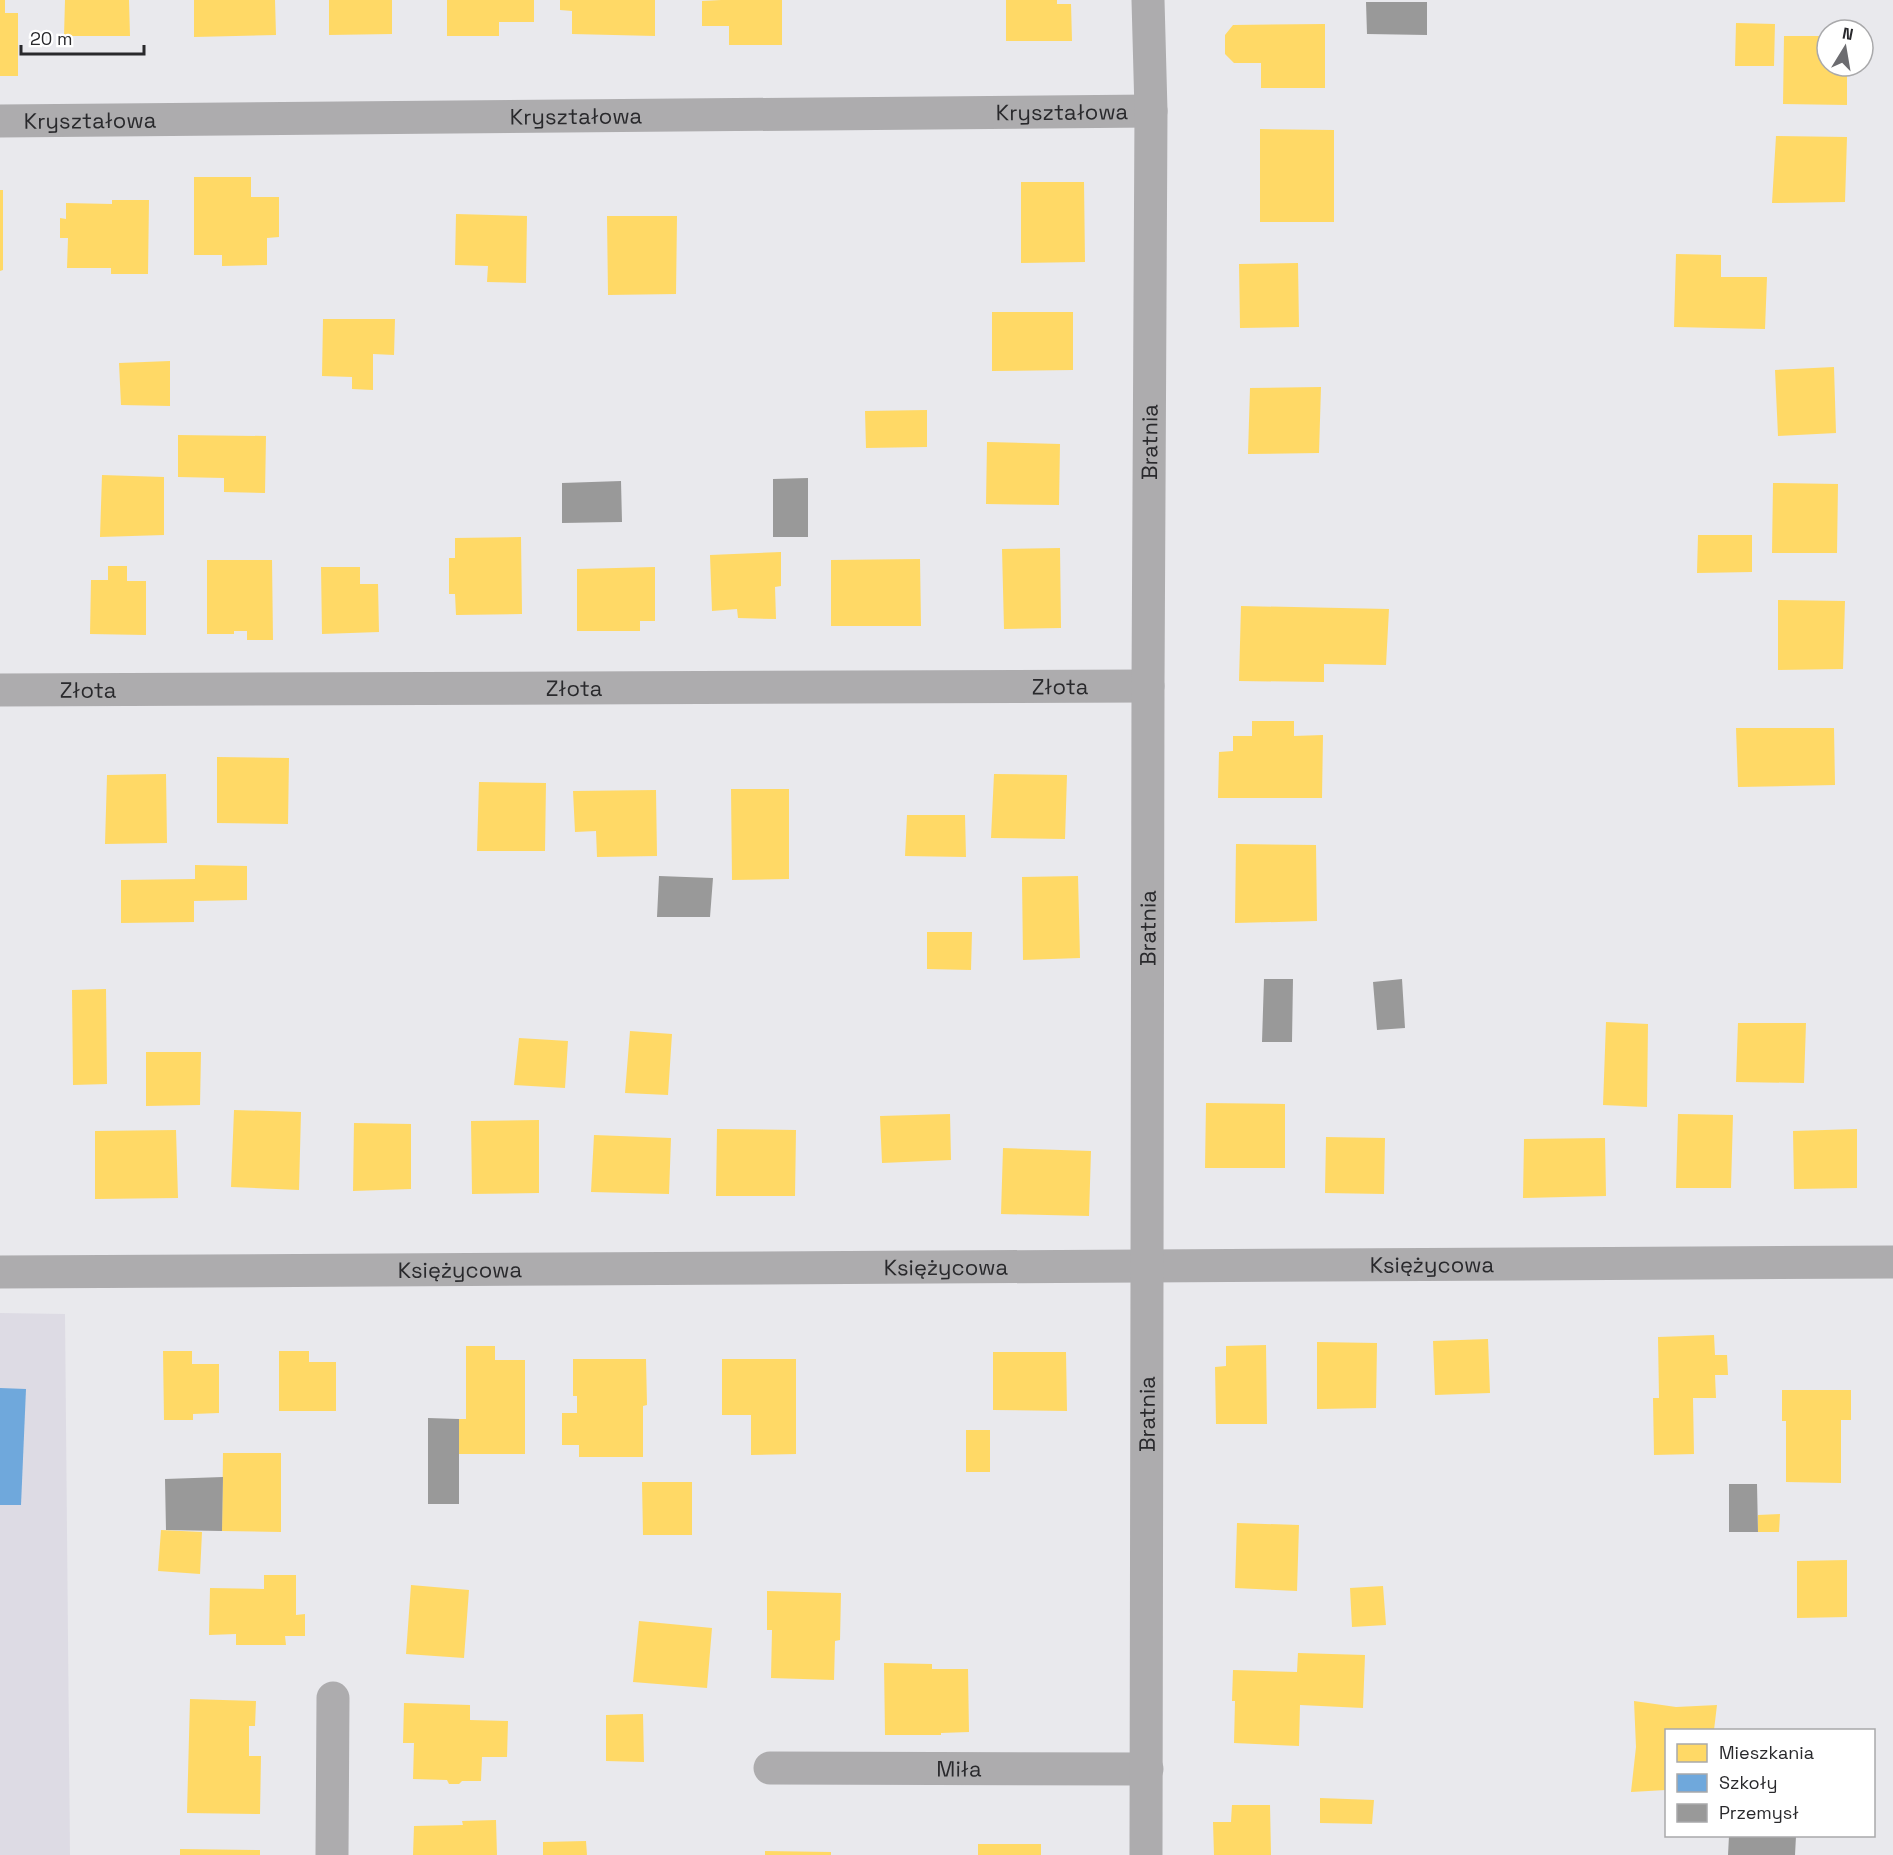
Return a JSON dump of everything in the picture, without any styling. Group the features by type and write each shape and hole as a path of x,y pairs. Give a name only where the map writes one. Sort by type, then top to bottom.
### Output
{"street":[{"name":"Bratnia","path":"1146,1855 1151,111 1148,0"},
{"name":"Kryształowa","path":"0,121 1151,111"},
{"name":"Złota","path":"0,690 1148,686"},
{"name":"Księżycowa","path":"0,1272 1893,1262"},
{"path":"332,1855 333,1698"},
{"name":"Miła","path":"770,1768 1147,1769"}],"shaded area":[{"path":"0,1313 65,1314 70,1855 0,1855"}],"building: Mieszkania":[{"path":"0,0 5,0 5,13 18,13 18,76 0,76"},
{"path":"65,0 129,0 130,36 64,36"},
{"path":"194,0 275,0 276,35 194,37"},
{"path":"329,0 392,0 392,34 329,35"},
{"path":"447,0 534,0 534,22 499,22 499,36 447,36"},
{"path":"560,0 655,0 655,36 572,34 572,11 560,10"},
{"path":"782,0 782,45 729,45 729,26 702,26 702,1"},
{"path":"1006,0 1057,0 1057,4 1071,4 1072,41 1006,41"},
{"path":"1736,23 1775,24 1774,66 1735,66"},
{"path":"1325,24 1325,88 1261,88 1261,63 1234,63 1225,54 1225,35 1233,25"},
{"path":"1784,36 1815,36 1815,78 1847,78 1847,105 1783,104"},
{"path":"1260,129 1334,130 1334,222 1260,222"},
{"path":"1776,136 1847,137 1845,202 1772,203"},
{"path":"194,177 251,177 251,197 279,197 279,237 267,238 267,265 222,266 222,255 194,255"},
{"path":"1021,182 1084,182 1085,262 1021,263"},
{"path":"0,190 3,190 3,270 0,271"},
{"path":"112,200 149,200 148,274 111,274 111,268 67,268 68,238 60,238 60,218 66,219 66,203 112,204"},
{"path":"456,214 527,216 526,283 487,282 488,266 455,265"},
{"path":"607,216 677,216 676,294 608,295"},
{"path":"1676,254 1721,255 1721,277 1767,277 1765,329 1674,327"},
{"path":"1298,263 1299,327 1240,328 1239,264"},
{"path":"992,312 1073,312 1073,370 992,371"},
{"path":"323,319 395,319 394,355 373,354 373,390 352,389 352,377 322,376"},
{"path":"170,361 170,406 121,405 119,363"},
{"path":"1834,367 1836,433 1778,436 1775,370"},
{"path":"1321,387 1319,453 1248,454 1250,388"},
{"path":"927,410 927,447 866,448 865,411"},
{"path":"178,435 266,436 265,493 224,492 224,478 178,477"},
{"path":"987,442 1060,444 1059,505 986,504"},
{"path":"102,475 164,477 164,535 100,537"},
{"path":"1773,483 1838,484 1837,553 1772,553"},
{"path":"1698,535 1752,535 1752,572 1697,573"},
{"path":"521,537 522,614 456,615 455,594 449,594 449,558 455,558 455,538"},
{"path":"1060,548 1061,628 1004,629 1002,549"},
{"path":"781,552 781,586 775,587 776,619 738,618 737,609 712,611 710,555"},
{"path":"920,559 921,626 831,626 831,560"},
{"path":"207,560 272,560 273,640 247,640 247,631 234,631 234,634 207,634"},
{"path":"108,566 127,566 127,581 146,581 146,635 90,634 91,580 108,580"},
{"path":"321,567 360,567 360,584 378,584 379,632 322,634"},
{"path":"655,567 655,621 640,621 640,631 577,631 577,569"},
{"path":"1778,600 1845,601 1843,669 1778,670"},
{"path":"1241,606 1389,609 1386,665 1324,664 1324,682 1239,681"},
{"path":"1252,721 1294,721 1294,736 1323,735 1322,798 1218,798 1219,752 1233,751 1233,736 1252,736"},
{"path":"1736,728 1834,728 1835,785 1738,787"},
{"path":"217,757 289,758 288,824 217,823"},
{"path":"166,774 167,843 105,844 107,775"},
{"path":"994,774 1067,775 1065,839 991,838"},
{"path":"479,782 546,783 545,851 477,851"},
{"path":"731,789 789,789 789,879 732,880"},
{"path":"656,790 657,856 597,857 596,831 575,832 573,791"},
{"path":"907,815 965,815 966,857 905,856"},
{"path":"1236,844 1316,845 1317,921 1235,923"},
{"path":"195,865 247,866 247,900 194,901 194,922 121,923 121,880 195,879"},
{"path":"1078,876 1080,958 1023,960 1022,877"},
{"path":"927,932 972,932 971,970 927,969"},
{"path":"106,989 107,1084 73,1085 72,990"},
{"path":"1606,1022 1648,1024 1647,1107 1603,1105"},
{"path":"1738,1023 1806,1023 1804,1083 1736,1082"},
{"path":"630,1031 672,1034 668,1095 625,1093"},
{"path":"519,1038 568,1041 565,1088 514,1085"},
{"path":"146,1052 201,1052 200,1105 146,1106"},
{"path":"1206,1103 1285,1104 1285,1168 1205,1168"},
{"path":"234,1110 301,1112 299,1190 231,1187"},
{"path":"950,1114 951,1160 882,1163 880,1116"},
{"path":"1678,1114 1733,1115 1731,1188 1676,1188"},
{"path":"539,1120 539,1193 472,1194 471,1121"},
{"path":"354,1123 411,1124 411,1189 353,1191"},
{"path":"717,1129 796,1130 795,1196 716,1196"},
{"path":"1857,1129 1857,1188 1794,1189 1793,1131"},
{"path":"176,1130 178,1198 95,1199 95,1131"},
{"path":"594,1135 671,1138 669,1194 591,1192"},
{"path":"1326,1137 1385,1138 1384,1194 1325,1193"},
{"path":"1605,1138 1606,1196 1523,1198 1524,1139"},
{"path":"1003,1148 1091,1151 1089,1216 1001,1214"},
{"path":"1714,1335 1715,1355 1727,1355 1728,1375 1715,1375 1716,1398 1693,1398 1694,1454 1654,1455 1653,1398 1659,1398 1658,1337"},
{"path":"1488,1339 1490,1393 1435,1395 1433,1341"},
{"path":"1317,1342 1377,1343 1376,1408 1317,1409"},
{"path":"1266,1345 1267,1424 1216,1424 1215,1367 1226,1366 1226,1346"},
{"path":"466,1346 495,1346 495,1360 525,1360 525,1454 459,1454 459,1419 466,1419"},
{"path":"163,1351 192,1351 192,1364 219,1364 219,1413 193,1414 193,1420 164,1420"},
{"path":"279,1351 309,1351 309,1362 336,1362 336,1411 279,1411"},
{"path":"993,1352 1066,1352 1067,1411 993,1410"},
{"path":"573,1359 646,1359 647,1405 643,1406 643,1457 579,1457 579,1445 562,1445 562,1413 577,1413 577,1396 573,1396"},
{"path":"722,1359 796,1359 796,1454 751,1455 751,1415 722,1415"},
{"path":"1782,1390 1851,1390 1851,1420 1841,1420 1841,1483 1786,1482 1786,1421 1782,1421"},
{"path":"966,1430 990,1430 990,1472 966,1472"},
{"path":"223,1453 281,1453 281,1532 222,1531"},
{"path":"642,1482 692,1482 692,1535 643,1535"},
{"path":"1780,1514 1779,1532 1758,1532 1758,1515"},
{"path":"1237,1523 1299,1525 1297,1591 1235,1588"},
{"path":"161,1530 202,1532 200,1574 158,1571"},
{"path":"1847,1560 1847,1617 1797,1618 1797,1561"},
{"path":"264,1575 296,1575 296,1615 305,1614 305,1636 285,1636 286,1645 236,1645 236,1634 209,1635 210,1588 264,1589"},
{"path":"411,1585 469,1590 464,1658 406,1654"},
{"path":"1383,1586 1386,1625 1352,1627 1350,1588"},
{"path":"767,1591 841,1593 840,1640 835,1641 834,1680 771,1678 772,1630 767,1630"},
{"path":"639,1621 712,1628 707,1688 633,1682"},
{"path":"1298,1653 1365,1655 1363,1708 1300,1705 1299,1746 1234,1743 1233,1670 1297,1672"},
{"path":"884,1663 932,1664 932,1669 968,1669 969,1732 941,1733 941,1735 885,1735"},
{"path":"190,1699 256,1701 255,1726 249,1726 249,1756 261,1756 260,1814 187,1813"},
{"path":"1634,1701 1676,1707 1717,1705 1714,1729 1665,1729 1665,1790 1631,1792 1636,1747"},
{"path":"404,1703 470,1705 470,1720 508,1721 507,1757 482,1757 481,1781 449,1784 447,1780 413,1779 414,1743 403,1743"},
{"path":"643,1714 644,1762 606,1761 606,1715"},
{"path":"1320,1798 1374,1800 1372,1824 1320,1823"},
{"path":"1232,1805 1270,1805 1271,1855 1214,1855 1213,1822 1231,1822"},
{"path":"496,1820 497,1855 413,1855 414,1826 463,1825 462,1821"},
{"path":"586,1841 587,1855 543,1855 543,1842"},
{"path":"978,1844 1041,1844 1041,1855 978,1855"},
{"path":"180,1849 260,1850 260,1855 180,1855"},
{"path":"765,1851 831,1852 831,1855 765,1855"}],"building: Szkoły":[{"path":"0,1388 26,1389 21,1505 0,1505"}],"building: Przemysł":[{"path":"1366,2 1427,2 1427,35 1367,34"},
{"path":"808,478 808,537 773,537 773,479"},
{"path":"621,481 622,522 562,523 562,483"},
{"path":"659,876 713,878 710,917 657,917"},
{"path":"1264,979 1293,979 1292,1042 1262,1042"},
{"path":"1402,979 1405,1028 1377,1030 1373,982"},
{"path":"428,1418 459,1419 459,1504 428,1504"},
{"path":"223,1477 222,1531 166,1530 165,1479"},
{"path":"1729,1484 1757,1484 1758,1532 1729,1532"},
{"path":"1729,1837 1796,1837 1795,1855 1728,1855"}]}
